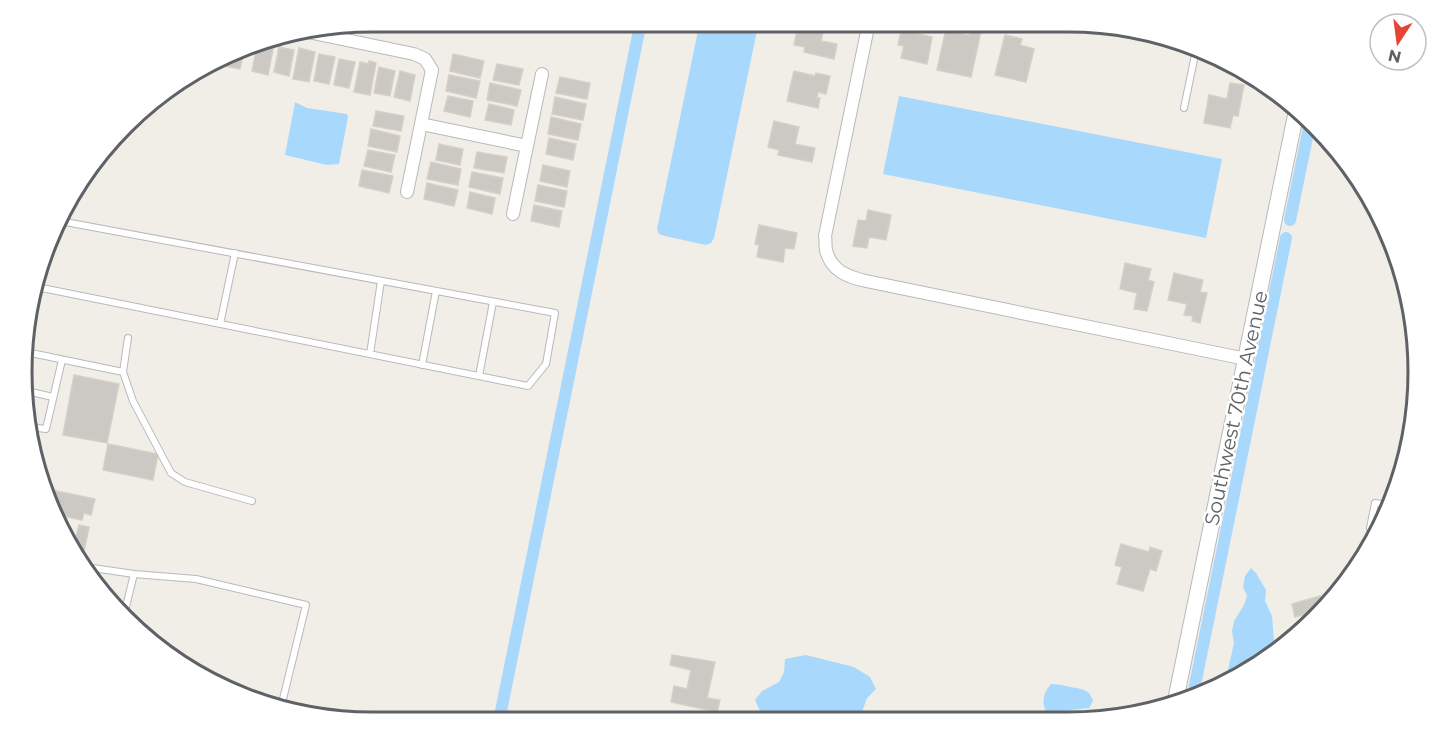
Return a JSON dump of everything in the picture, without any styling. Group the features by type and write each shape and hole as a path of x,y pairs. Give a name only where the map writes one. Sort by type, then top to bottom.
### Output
{"street":[{"path":"867,32 825,236 826,251 834,267 847,276 866,281 1246,359"},
{"path":"322,35 414,54 425,59 432,70 407,192"},
{"path":"513,214 542,74"},
{"name":"Southwest 70th Avenue","path":"1182,692 1295,118"},
{"path":"421,124 527,146"}],"lane":[{"path":"1184,108 1195,56"},
{"path":"42,288 528,386 546,364 555,313 66,222"},
{"path":"220,324 235,253"},
{"path":"370,354 381,281"},
{"path":"422,364 436,291"},
{"path":"479,376 493,302"},
{"path":"128,338 123,372 133,401 171,473 185,482 252,501"},
{"path":"32,353 123,372"},
{"path":"36,428 46,429 62,360"},
{"path":"32,392 53,397"},
{"path":"1370,528 1375,503 1382,504"},
{"path":"95,568 196,579 306,605 283,700"},
{"path":"126,607 134,574"}],"water":[{"path":"698,32 757,32 714,238 706,245 665,236 659,234 657,229"},
{"path":"899,96 1222,159 1206,238 883,174"},
{"path":"295,102 307,108 347,114 339,164 327,165 285,155"},
{"path":"1251,568 1266,590 1265,601 1272,616 1274,642 1228,671 1234,643 1232,631 1234,621 1247,596 1243,587 1245,576"},
{"path":"806,655 854,667 870,677 876,689 867,698 862,712 760,712 755,700 762,691 779,682 784,672 785,659"},
{"path":"1051,684 1060,685 1085,690 1093,701 1089,708 1067,712 1046,712 1044,706 1045,693"}],"building":[{"path":"797,32 823,32 821,41 837,44 834,59 804,52 805,47 794,45"},
{"path":"901,32 915,32 932,37 927,64 901,58 904,46 898,45"},
{"path":"945,32 963,32 963,34 969,35 970,32 981,32 971,77 937,70"},
{"path":"1005,35 1022,39 1020,45 1034,49 1026,82 995,75"},
{"path":"274,46 268,75 252,71 256,52"},
{"path":"279,47 294,50 289,76 274,72"},
{"path":"299,48 315,52 309,82 293,79"},
{"path":"319,54 335,57 329,84 314,81"},
{"path":"453,54 484,61 480,78 450,71"},
{"path":"243,56 240,69 224,65"},
{"path":"339,59 355,62 349,88 334,85"},
{"path":"369,61 376,63 370,95 354,92 360,62 368,64"},
{"path":"497,64 523,69 519,85 493,80"},
{"path":"379,67 395,71 390,96 374,93"},
{"path":"400,71 415,75 410,101 394,97"},
{"path":"794,71 815,76 816,73 830,76 826,94 818,92 817,98 820,98 818,108 787,101"},
{"path":"449,75 480,81 476,98 446,91"},
{"path":"560,77 590,83 587,99 556,93"},
{"path":"490,83 521,90 517,106 487,100"},
{"path":"1230,83 1244,85 1238,116 1233,115 1230,128 1204,123 1209,95 1227,99"},
{"path":"448,96 473,101 470,117 444,111"},
{"path":"555,97 586,104 583,120 552,114"},
{"path":"489,104 514,110 511,125 485,120"},
{"path":"376,111 404,116 401,131 373,126"},
{"path":"551,117 581,124 578,140 548,134"},
{"path":"774,121 799,127 795,144 815,148 812,162 778,155 779,150 768,147"},
{"path":"371,129 400,136 397,152 368,146"},
{"path":"549,138 576,144 573,160 546,154"},
{"path":"439,144 463,149 460,165 436,160"},
{"path":"368,150 395,155 391,172 364,166"},
{"path":"477,152 507,157 504,173 474,168"},
{"path":"431,162 461,169 458,185 427,179"},
{"path":"543,165 570,171 567,187 540,181"},
{"path":"362,170 393,176 389,193 359,186"},
{"path":"472,172 503,178 500,194 469,187"},
{"path":"427,183 458,190 454,206 424,199"},
{"path":"538,185 567,191 564,207 535,201"},
{"path":"470,192 495,198 492,214 467,208"},
{"path":"534,205 562,211 559,227 531,221"},
{"path":"868,210 891,215 886,240 869,237 867,248 853,246 858,220 866,221"},
{"path":"759,225 797,233 794,249 785,248 783,262 757,257 759,245 755,244"},
{"path":"1125,263 1151,269 1148,280 1154,282 1147,311 1134,309 1137,293 1120,289"},
{"path":"1174,273 1203,280 1200,292 1207,293 1200,323 1192,321 1193,316 1184,315 1187,304 1168,300"},
{"path":"74,375 119,384 107,443 63,435"},
{"path":"108,444 158,454 153,480 103,470"},
{"path":"53,490 95,499 91,515 84,513 82,520 64,516"},
{"path":"79,525 89,527 84,552 76,539"},
{"path":"1121,544 1149,552 1150,547 1162,551 1156,571 1150,569 1143,591 1117,584 1122,567 1115,565"},
{"path":"1320,596 1321,599 1306,615 1295,617 1292,604"},
{"path":"672,655 715,662 707,698 720,700 717,712 671,702 674,686 687,689 691,670 670,665"}],"waterway":[{"path":"501,712 639,32"},
{"path":"1290,220 1308,130"},
{"path":"1195,687 1286,238"}]}
